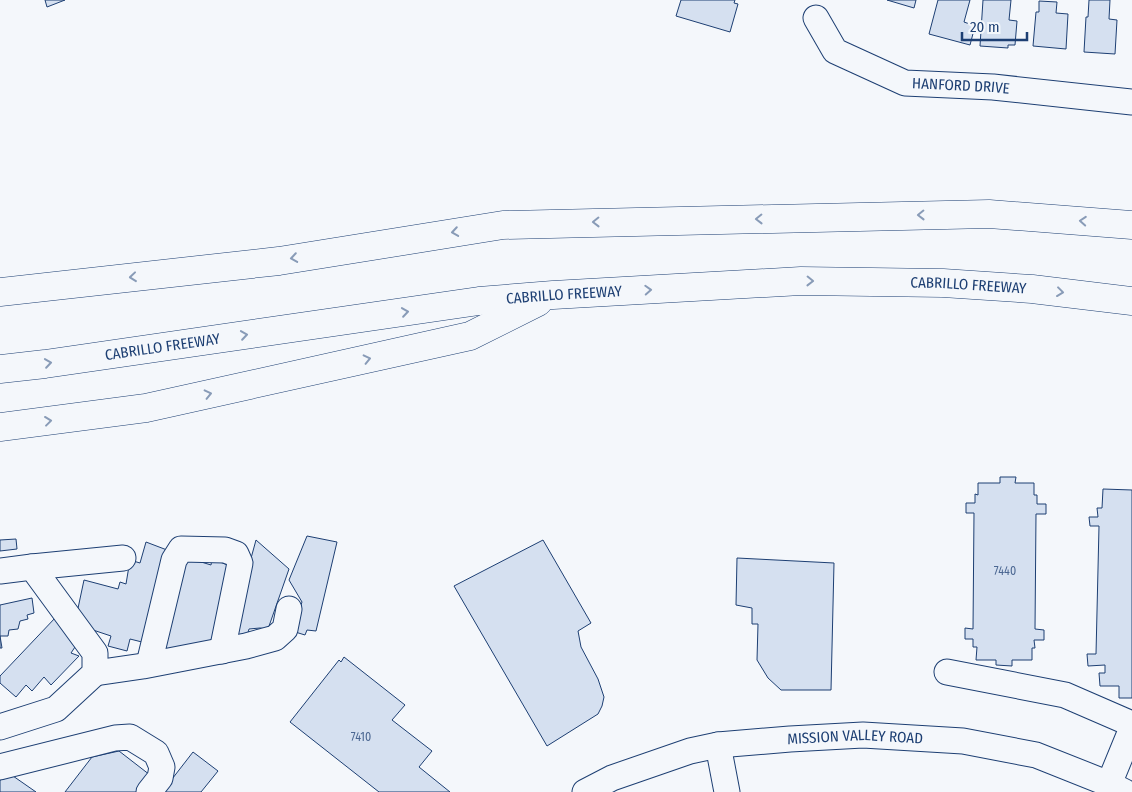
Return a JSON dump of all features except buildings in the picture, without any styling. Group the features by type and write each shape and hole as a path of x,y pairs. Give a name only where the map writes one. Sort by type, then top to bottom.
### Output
{"highway":[{"path":"0,292 279,261 503,225 989,214 1132,225"},
{"name":"CABRILLO FREEWAY","path":"0,369 55,363 479,301 553,295 801,281 943,283 1032,289 1132,301"},
{"path":"0,428 146,408 470,336 553,295"}],"street":[{"name":"HANFORD DRIVE","path":"816,18 836,51 905,83 993,87 1132,102"},
{"path":"149,664 174,560 181,549 225,550 236,554 240,563 222,651"},
{"path":"0,571 32,566 122,558"},
{"path":"32,566 95,653 95,673"},
{"path":"0,727 56,709 95,673 222,651 275,638 285,629 289,610"},
{"path":"947,672 1065,695 1132,724"},
{"path":"1117,788 1132,728"},
{"name":"MISSION VALLEY ROAD","path":"585,792 612,778 690,751 718,745 862,735 963,741 1036,755 1117,788"},
{"path":"0,767 116,738 130,738 156,753 162,767 160,778 149,792"},
{"path":"718,745 727,792"}]}
